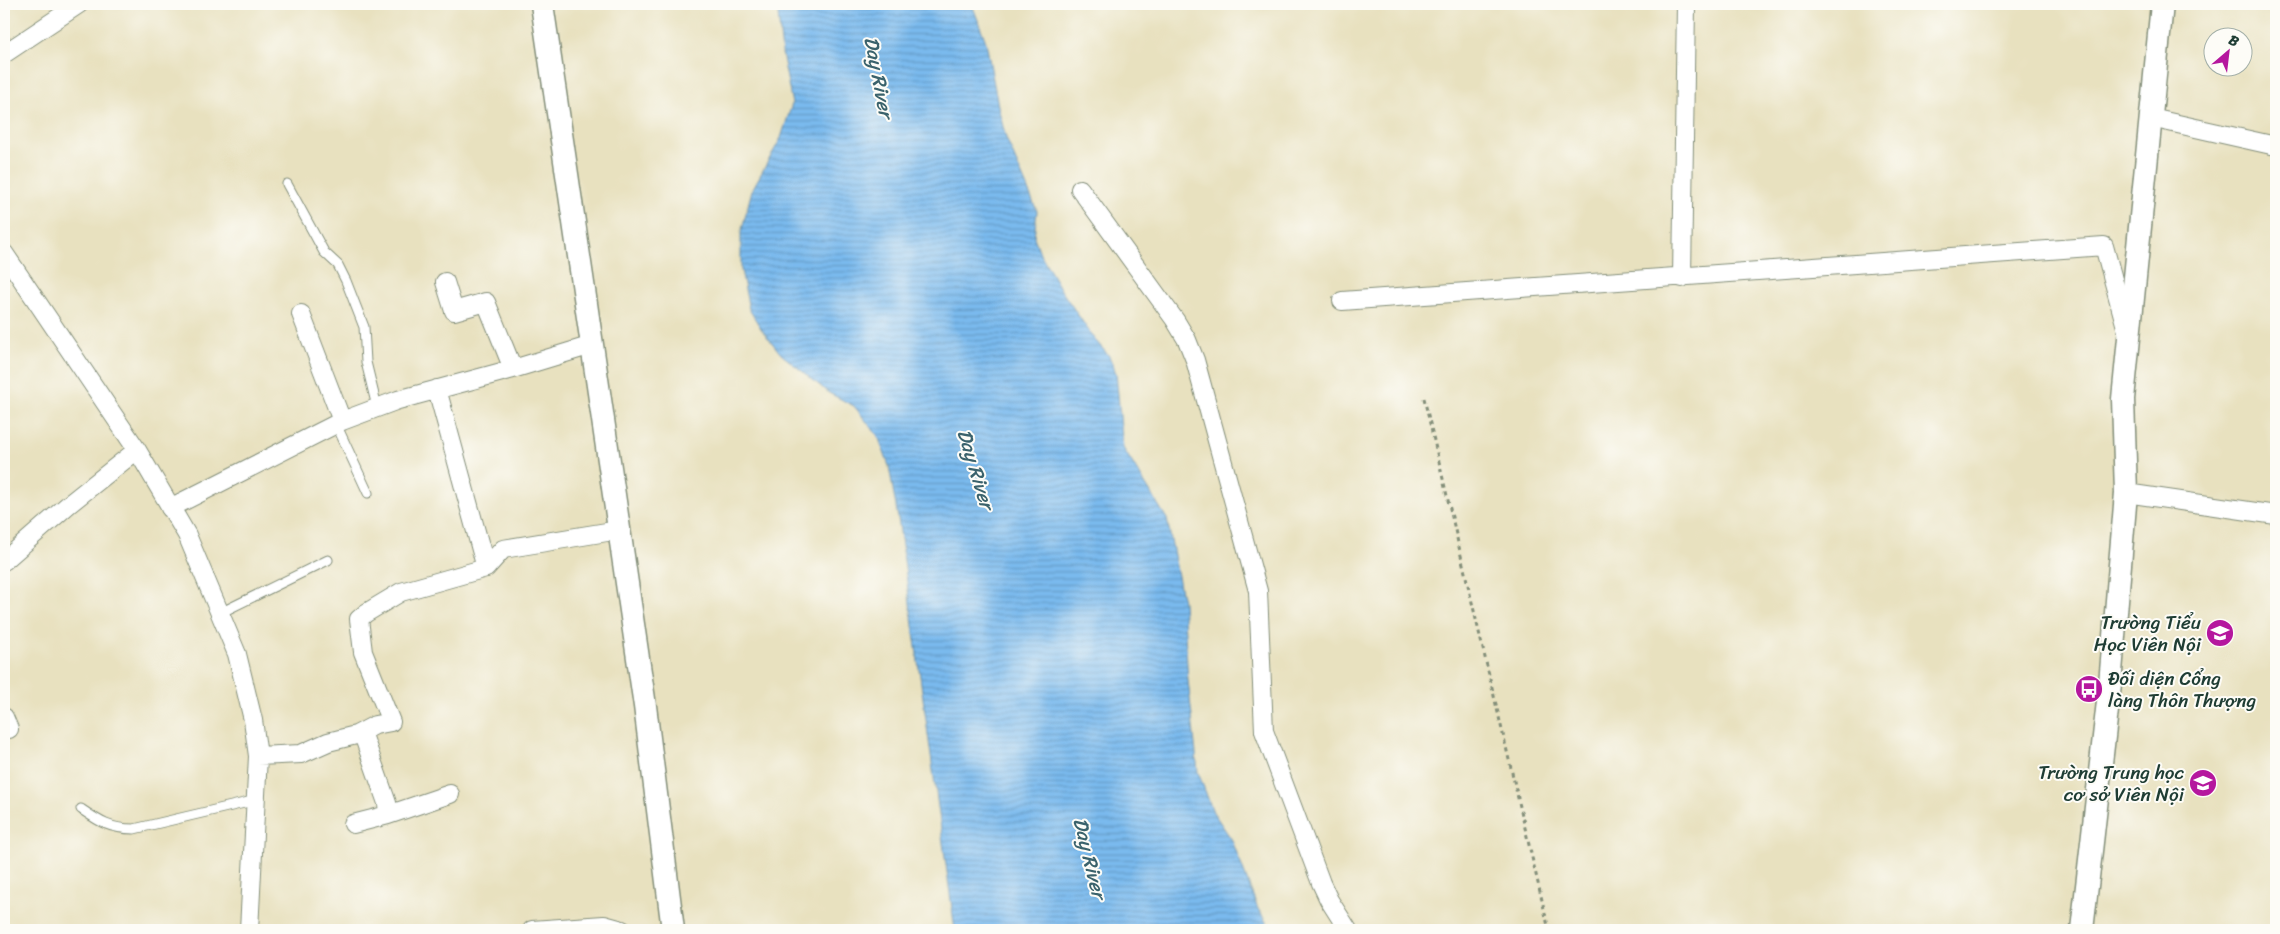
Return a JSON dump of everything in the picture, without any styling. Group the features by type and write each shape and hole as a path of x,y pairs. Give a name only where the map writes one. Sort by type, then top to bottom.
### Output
{"street":[{"path":"4,54 79,4"},
{"path":"542,4 645,706 673,930"},
{"path":"1682,278 1686,4"},
{"path":"2082,930 2110,684 2126,492 2123,399 2162,4"},
{"path":"2151,118 2276,146"},
{"path":"1080,189 1175,320 1187,340 1258,591 1264,731 1321,883 1329,900 1348,930"},
{"path":"1342,301 1682,278 2104,246 2129,339"},
{"path":"4,253 137,450 187,534 238,654 253,720 258,756 257,800 248,930"},
{"path":"444,282 454,311 486,302 513,369"},
{"path":"301,314 339,422"},
{"path":"170,508 339,422 378,407 592,345"},
{"path":"436,390 486,568"},
{"path":"4,561 68,505 137,450"},
{"path":"2126,492 2276,515"},
{"path":"258,756 301,754 328,742 391,722 363,652 359,619 366,612 401,592 486,568 502,549 619,530"},
{"path":"362,732 387,803 388,815"},
{"path":"353,824 388,815 450,794"},
{"path":"532,930 604,925 622,930"}],"lane":[{"path":"288,184 324,252 338,265 346,281 364,327 366,362 378,407"},
{"path":"339,422 368,493"},
{"path":"220,612 328,560"},
{"path":"81,809 101,823 116,829 134,829 257,800"}],"path":[{"path":"1424,398 1549,930"}],"water":[{"name":"Day River","path":"777,4 972,4 986,42 1006,138 1037,211 1034,237 1040,253 1061,290 1095,340 1109,356 1116,373 1123,448 1167,519 1183,602 1188,680 1198,772 1213,812 1232,840 1258,909 1271,930 955,930 899,524 889,466 878,436 854,406 829,393 781,354 762,330 749,309 741,270 741,233 752,190 781,138 792,104 782,53"}],"place":[{"name":"Trường Tiểu Học Viên Nội","path":"2220,633"},
{"name":"Đối diện Cổng làng Thôn Thượng","path":"2089,689"},
{"name":"Trường Trung học cơ sở Viên Nội","path":"2203,783"}]}
